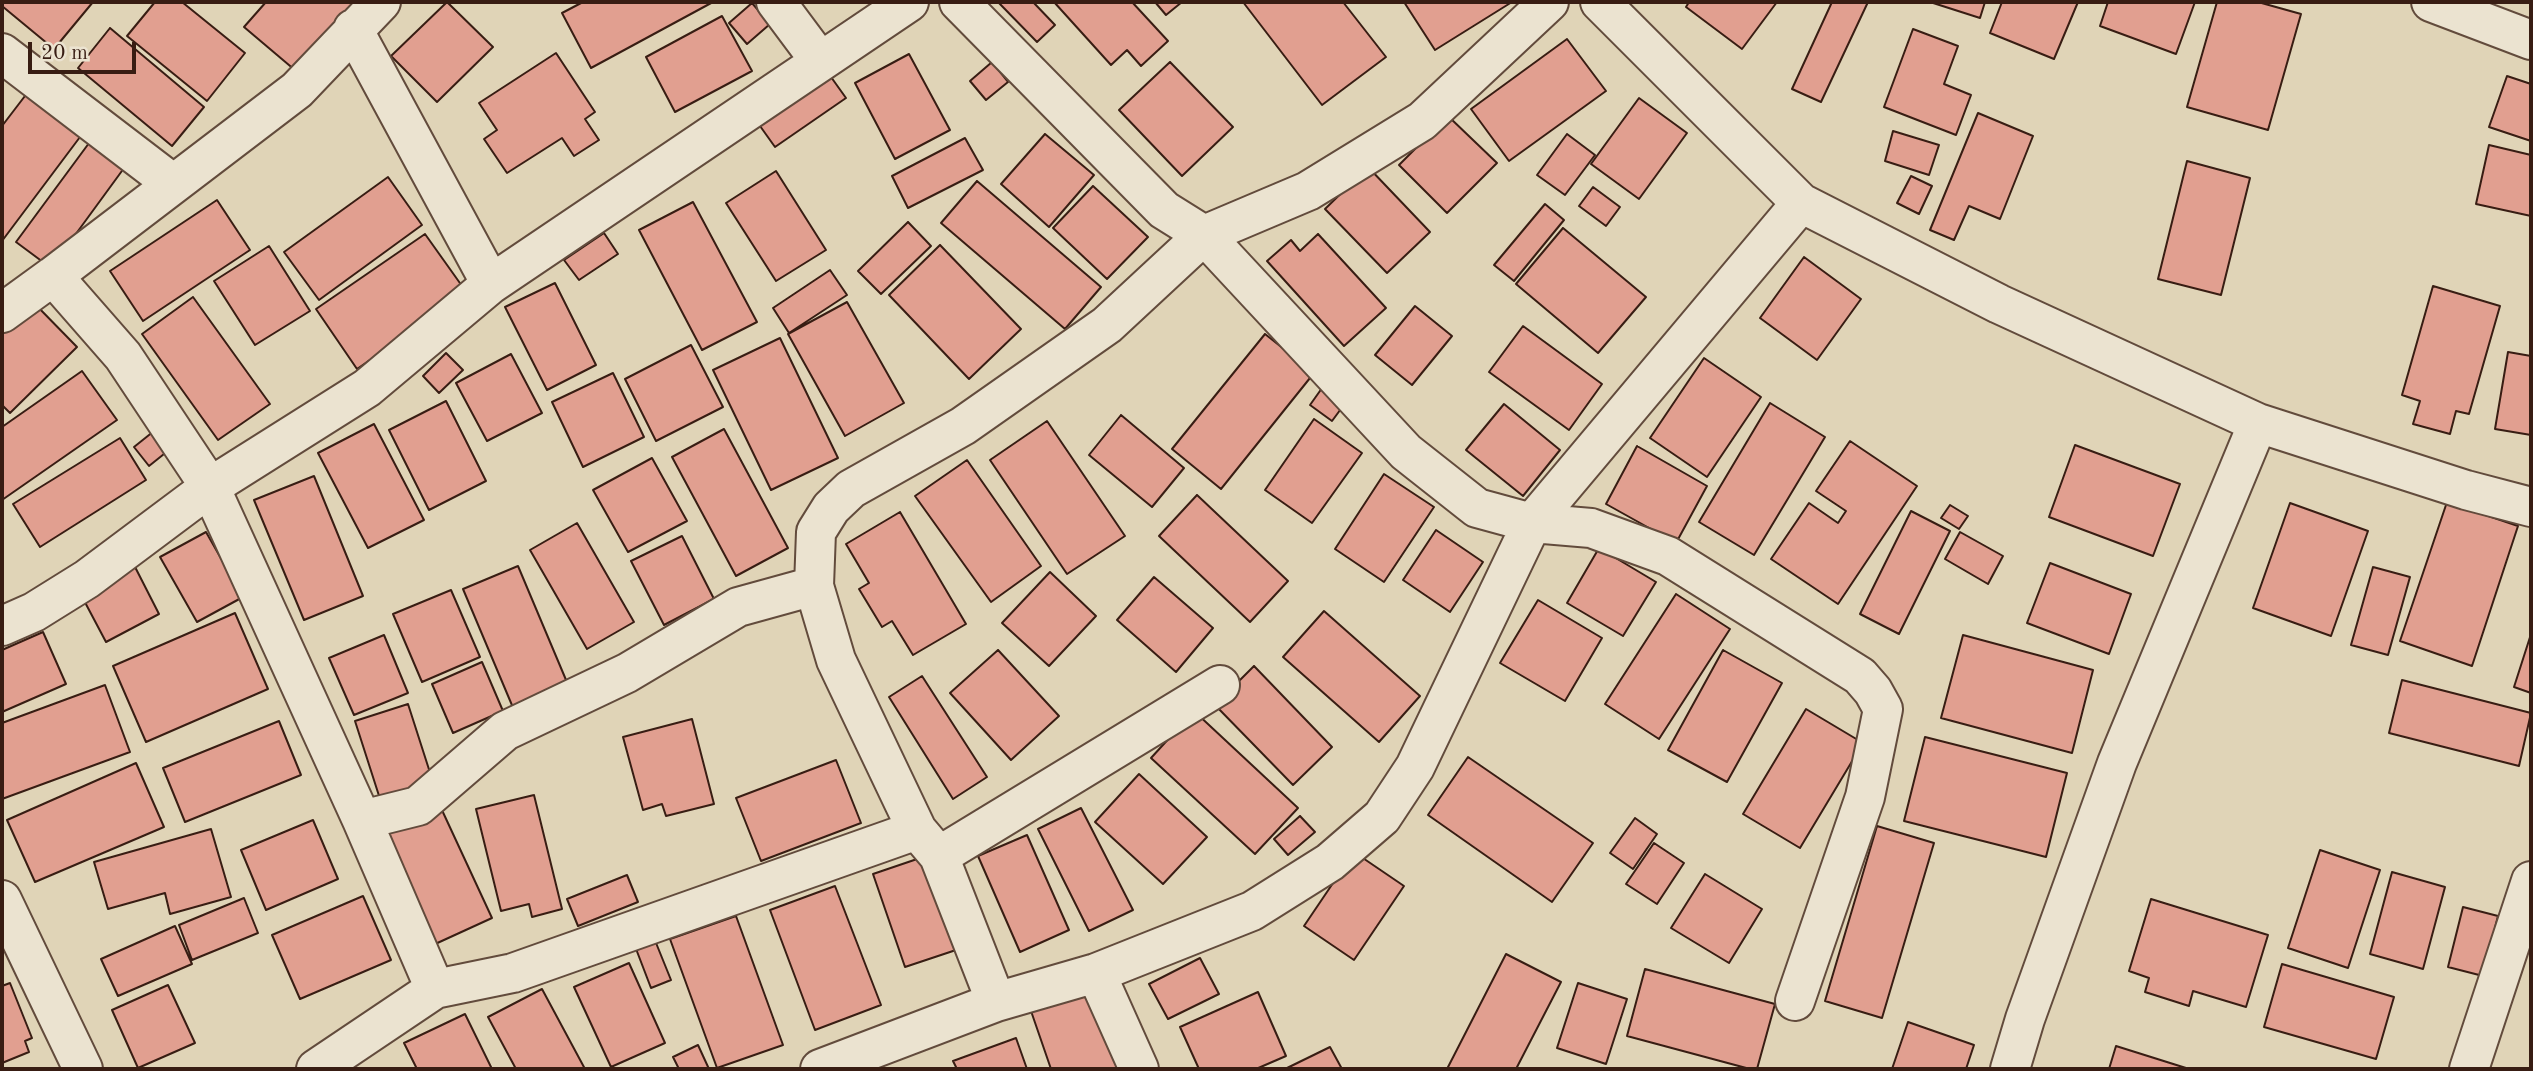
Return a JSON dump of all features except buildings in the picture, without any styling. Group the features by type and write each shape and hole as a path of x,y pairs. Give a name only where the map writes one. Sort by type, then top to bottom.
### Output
{"street":[{"path":"2,313 297,90 381,2"},
{"path":"776,2 820,61"},
{"path":"2,626 34,612 87,579 211,487 367,388 491,284 909,2"},
{"path":"959,2 1164,210 1204,235 1406,452 1477,508 1532,523 1591,528 1668,556 1860,676 1873,691 1883,709 1865,797 1795,1001"},
{"path":"996,1002 928,843 836,660 814,586 816,532 831,508 850,489 962,426 1107,325 1204,235 1308,191 1422,121 1549,2"},
{"path":"2431,2 2531,40"},
{"path":"1617,8 1801,203 1999,304 2259,423 2466,490 2531,507"},
{"path":"353,29 491,284"},
{"path":"2,53 172,183"},
{"path":"820,1069 996,1002 1096,973 1252,911 1330,862 1382,817 1415,768 1532,523 1801,203"},
{"path":"53,276 123,356 211,487 362,820 435,989"},
{"path":"2010,1069 2025,1019 2117,763 2259,423"},
{"path":"362,820 418,806 505,731 627,673 738,607 814,586"},
{"path":"316,1069 435,989 513,973 928,843 1220,685"},
{"path":"2469,1069 2531,880"},
{"path":"2,900 83,1069"},
{"path":"1096,973 1139,1069"}]}
